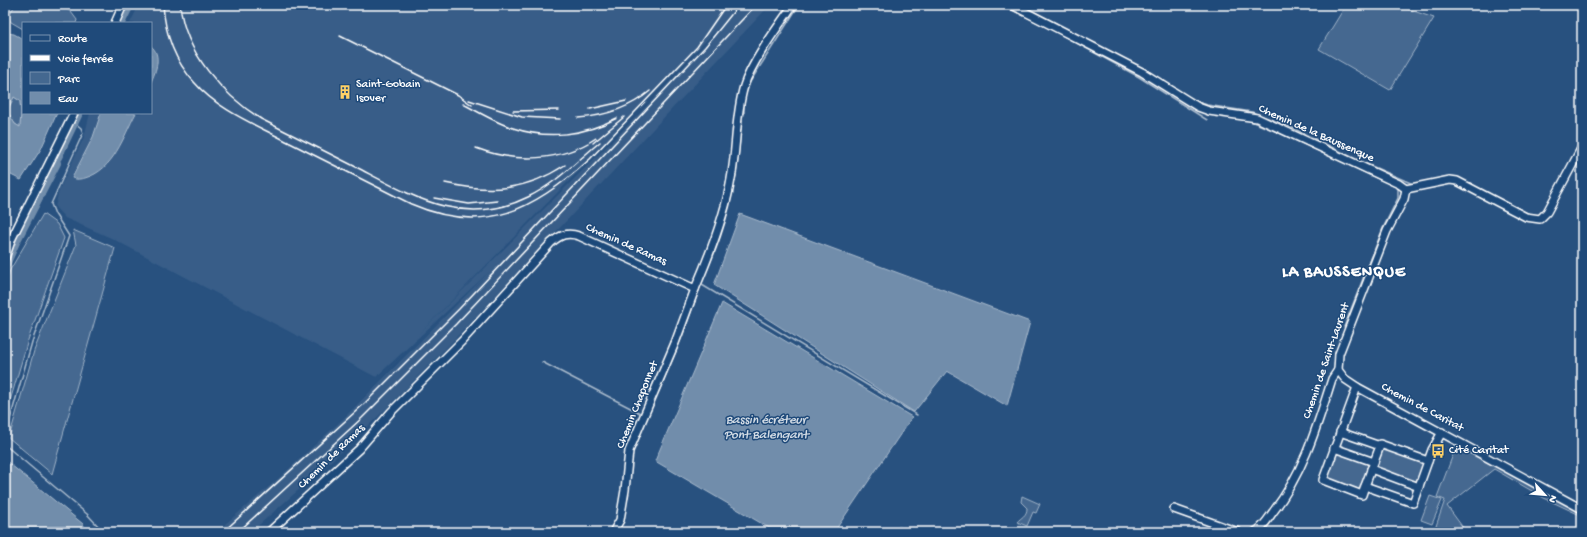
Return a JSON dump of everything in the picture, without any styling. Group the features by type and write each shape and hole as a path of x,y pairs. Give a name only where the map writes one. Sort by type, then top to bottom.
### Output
{"street":[{"path":"115,22 123,5"},
{"path":"695,289 710,251 731,180 740,105 745,84 793,5"},
{"name":"Chemin de la Baussenque","path":"1012,5 1142,72 1198,107 1257,118 1399,184 1406,189"},
{"path":"5,258 12,238 74,114"},
{"path":"1406,189 1450,180 1457,181 1526,217 1540,219 1547,212 1582,147"},
{"name":"Chemin de Saint-Laurent","path":"1255,532 1265,523 1278,507 1305,458 1313,440 1332,379 1338,370 1339,354 1387,231 1404,199 1406,189"},
{"name":"Chemin de Ramas","path":"269,532 359,449 391,412 416,389 551,243 561,235 568,234 579,236 695,289"},
{"name":"Chemin Chaponnet","path":"613,532 620,520 629,451 675,343 695,289"},
{"name":"Chemin de Caritat","path":"1338,370 1344,379 1357,387 1582,509"},
{"path":"1357,387 1323,480 1362,495 1380,446"},
{"path":"1340,432 1428,461"},
{"path":"1365,486 1413,503 1428,461 1442,432"},
{"path":"1334,448 1419,487"},
{"path":"1174,509 1238,532"}],"shaded area":[{"path":"139,5 741,5 418,335 646,107 742,5 770,5 454,340 387,408 328,464 251,532 216,532 279,478 345,417 489,272 376,377 111,238 65,218 55,207 59,190 84,137 90,114 152,114 152,22 130,22"}],"green space":[{"path":"15,5 60,5 71,12 77,20 76,22 22,22 22,28 11,22 8,17"},
{"path":"1346,5 1396,5 1434,18 1390,90 1319,49"},
{"path":"14,97 20,101 20,127 15,124 7,111"},
{"path":"43,214 57,224 64,238 28,340 5,418 5,286 10,270"},
{"path":"73,230 115,248 52,474 9,438 34,351 76,245"},
{"path":"1457,444 1582,513 1582,516 1544,498 1494,469 1447,506 1464,529 1441,532 1435,529 1445,500 1437,497"},
{"path":"1381,448 1424,464 1418,483 1374,468"},
{"path":"1336,453 1370,465 1360,491 1327,478"},
{"path":"1022,496 1040,504 1036,513 1033,512 1027,526 1017,522 1025,515 1027,511 1027,508 1021,502"},
{"path":"1430,496 1442,500 1432,524 1421,520"},
{"path":"899,527 913,529 919,532 885,532"}],"water":[{"path":"7,33 14,34 22,38 22,114 57,114 41,149 21,180 5,172 5,36","holes":["14,97 20,101 20,127 15,124 7,111"]},
{"path":"152,47 157,58 155,73 152,80"},
{"path":"101,114 136,114 116,152 103,168 95,174 85,178 72,178 93,137"},
{"path":"740,214 1030,322 1007,406 947,371 914,412 714,285"},
{"name":"Bassin écréteur Pont Balengant","path":"722,303 912,417 834,532 776,532 655,461"},
{"path":"5,460 83,524 87,532 5,532"}],"waterway":[{"path":"120,22 129,5"},
{"path":"744,115 744,99 750,82 799,5"},
{"path":"1021,5 1145,70 1189,98 1207,105 1252,112 1286,125 1360,161 1413,184"},
{"path":"1570,5 1582,10"},
{"path":"1010,9 1043,25"},
{"path":"1062,35 1139,77 1207,120"},
{"path":"57,157 78,114"},
{"path":"1248,120 1282,134 1398,188 1398,198 1383,228 1344,327"},
{"path":"729,204 736,175 742,121"},
{"path":"5,437 32,342 69,236 55,214 51,204 83,133 81,128 74,122"},
{"path":"5,265 15,242 56,163"},
{"path":"1478,188 1529,214 1538,215 1545,209"},
{"path":"659,391 682,337 723,225"},
{"path":"702,285 917,415"},
{"path":"542,362 642,414"},
{"path":"5,445 87,514 99,527 101,532"}],"railway":[{"path":"163,5 166,26 176,56 187,74 214,101 237,116 411,204 438,213 462,218 485,217 507,213 528,204 549,192 569,177 590,159 697,47 726,5"},
{"path":"180,5 183,23 189,40 198,56 220,85 247,109 261,119 398,188 418,198 439,205 460,209 482,210 505,206 528,197 547,186 566,172 600,142"},
{"path":"223,532 365,403 459,309 705,47 739,5"},
{"path":"238,532 362,418 456,324 756,5"},
{"path":"340,36 458,95 472,105"},
{"path":"578,118 616,110 634,102 650,91"},
{"path":"469,100 522,117 560,119"},
{"path":"590,109 626,101"},
{"path":"463,104 507,126 526,132 540,134 553,135 579,132 605,124 617,118"},
{"path":"513,111 559,110"},
{"path":"593,143 624,117"},
{"path":"476,148 506,156 538,158 568,152 596,138"},
{"path":"445,183 477,188 507,188 536,180 565,165"},
{"path":"434,198 469,204 497,201"}],"place":[{"name":"Saint-Gobain Isover","path":"345,92"},
{"name":"Cité Caritat","path":"1438,451"}],"district":[{"name":"LA BAUSSENQUE","path":"1344,273"}]}
